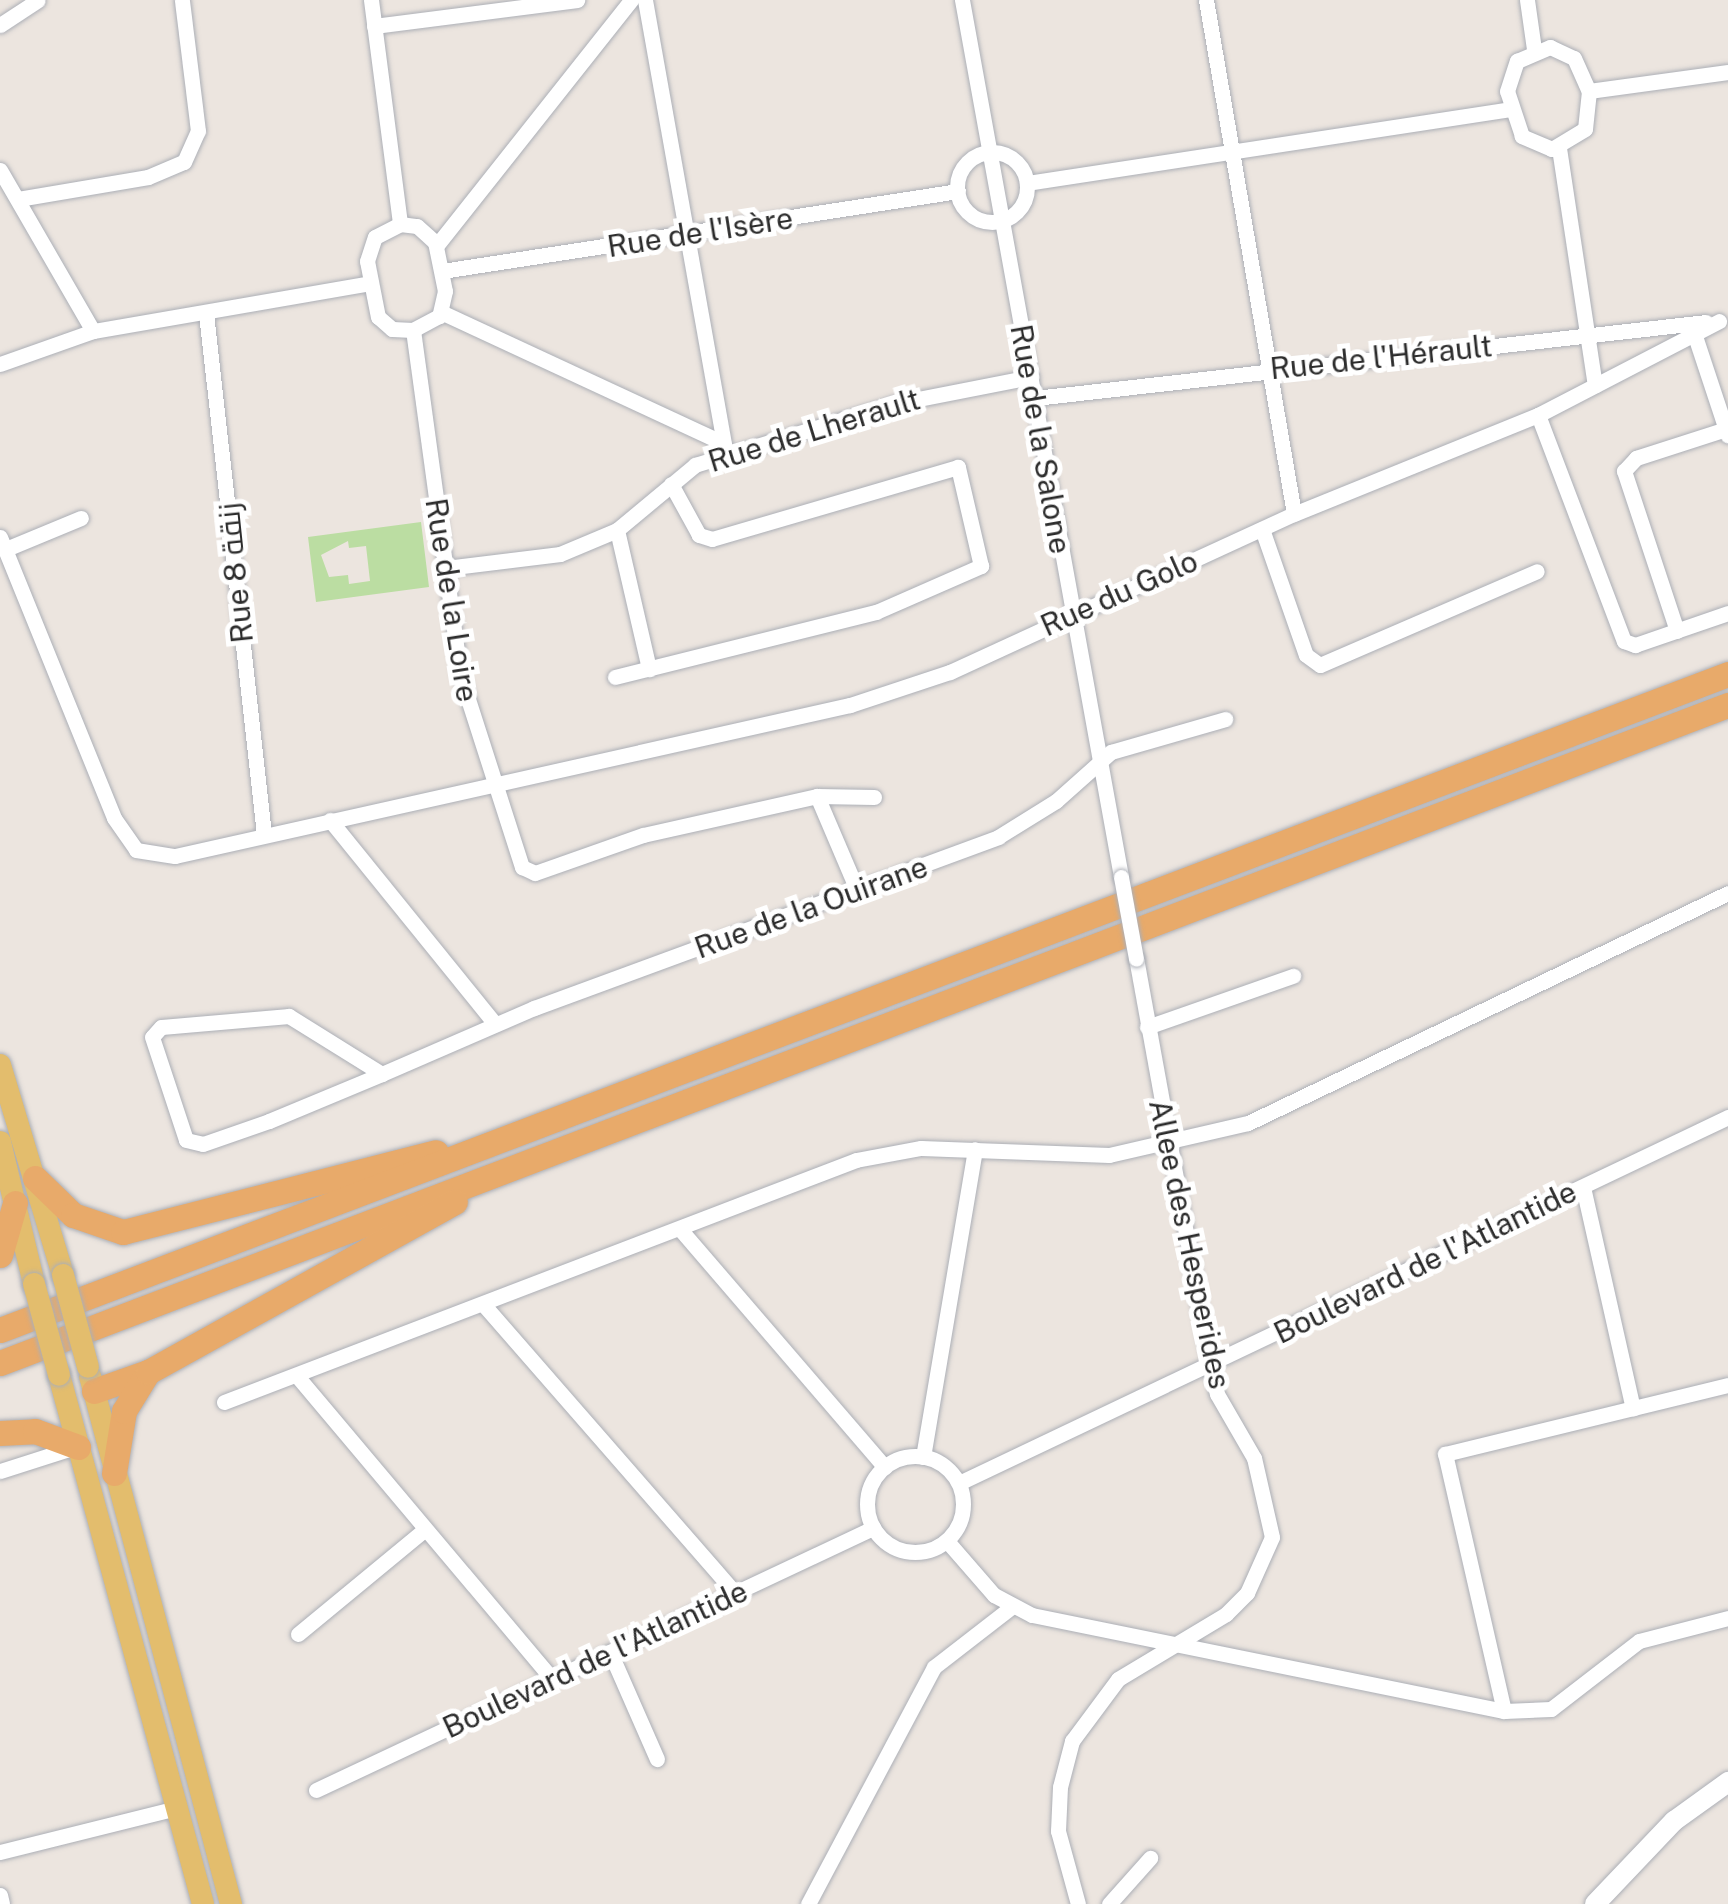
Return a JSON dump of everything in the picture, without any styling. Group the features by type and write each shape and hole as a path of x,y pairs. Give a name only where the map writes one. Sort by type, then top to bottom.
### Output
{"highway":[{"path":"0,1330 1728,674"},
{"path":"0,1362 1728,705"},
{"path":"34,1178 73,1215 123,1232 559,1120"},
{"path":"90,1379 148,1372 524,1162"},
{"path":"0,1255 14,1203"},
{"path":"114,1473 124,1410 148,1372"},
{"path":"0,1432 34,1431 78,1447"}],"main road":[{"path":"0,1065 63,1275 231,1904"},
{"path":"1,1151 174,1809 203,1904"},
{"path":"1595,1904 1674,1822 1728,1782"}],"street":[{"path":"0,25 38,0"},
{"path":"18,199 148,176 184,162 198,131 182,0"},
{"path":"371,0 400,224"},
{"path":"374,26 576,0"},
{"path":"437,245 631,0"},
{"path":"645,0 724,449"},
{"name":"Rue de la Salone","path":"962,0 1136,959"},
{"path":"1206,0 1294,514"},
{"path":"1527,0 1534,49"},
{"path":"1550,47 1574,58 1590,92 1584,129 1559,148 1535,146 1522,136 1509,108 1510,73 1534,49 1550,47"},
{"path":"1590,92 1728,72"},
{"path":"1027,182 1509,108"},
{"path":"1559,148 1595,386"},
{"path":"989,152 1014,160 1027,182 1021,206 1002,220 977,218 958,191 965,166 989,152"},
{"path":"0,170 93,331"},
{"name":"Rue de l'Isère","path":"442,271 958,191"},
{"path":"400,224 422,229 437,245 442,271 441,312 413,330 381,321 370,283 371,244 400,224"},
{"path":"0,364 93,331 370,283"},
{"path":"441,312 724,449"},
{"name":"Rue 8 زنقة","path":"206,313 264,834"},
{"name":"Rue de l'Hérault","path":"1035,398 1724,319"},
{"name":"Rue du Golo","path":"3,543 114,818 136,850 176,856 850,705 950,672 1072,612 1294,514 1538,416 1724,319"},
{"name":"Rue de la Loire","path":"413,330 460,674 519,863 535,873 660,830 817,796"},
{"path":"1677,631 1624,471 1636,458 1727,433 1694,333"},
{"name":"Rue de Lherault","path":"446,568 550,557 617,530 695,465 724,449 893,404 1030,376"},
{"path":"1538,416 1620,635 1635,645 1728,614"},
{"path":"615,676 876,612 980,566 958,466 712,539 699,535 671,484"},
{"path":"3,543 81,518"},
{"path":"1262,529 1314,664 1537,571"},
{"path":"617,530 649,668"},
{"name":"Rue de la Ouirane","path":"382,1074 289,1016 161,1028 152,1037 186,1140 195,1145 382,1074 495,1024 856,890 1032,819 1098,759 1225,718"},
{"path":"856,890 817,796 874,797"},
{"path":"330,820 495,1024"},
{"path":"224,1402 856,1160 920,1148 1072,1157 1167,1145 1275,1113 1728,893"},
{"name":"Allee des Hesperides","path":"1078,1904 1058,1831 1060,1787 1072,1741 1118,1679 1226,1614 1247,1593 1272,1537 1254,1458 1218,1394 1210,1365 1136,959"},
{"path":"1146,1027 1293,976"},
{"name":"Boulevard de l'Atlantide","path":"959,1483 1728,1117"},
{"path":"923,1457 974,1149"},
{"path":"1583,1187 1633,1408"},
{"path":"680,1229 885,1467"},
{"path":"484,1304 735,1593"},
{"path":"297,1376 552,1679"},
{"path":"1504,1711 1442,1460 1450,1450 1728,1385"},
{"path":"0,1472 78,1447"},
{"path":"923,1457 946,1467 959,1483 964,1512 947,1541 907,1552 872,1528 867,1497 885,1467 923,1457"},
{"name":"Boulevard de l'Atlantide","path":"316,1790 872,1528"},
{"path":"298,1634 424,1530"},
{"path":"947,1541 1010,1608 1504,1711 1551,1709 1639,1641 1728,1618"},
{"path":"808,1904 934,1668 1010,1608"},
{"path":"610,1652 657,1760"},
{"path":"0,1852 174,1809"},
{"path":"1109,1904 1150,1858"},
{"path":"0,1896 2,1904"}],"green space":[{"path":"421,522 429,587 316,602 308,537","holes":["348,541 349,548 366,546 370,581 349,584 348,575 329,577 321,555"]}]}
